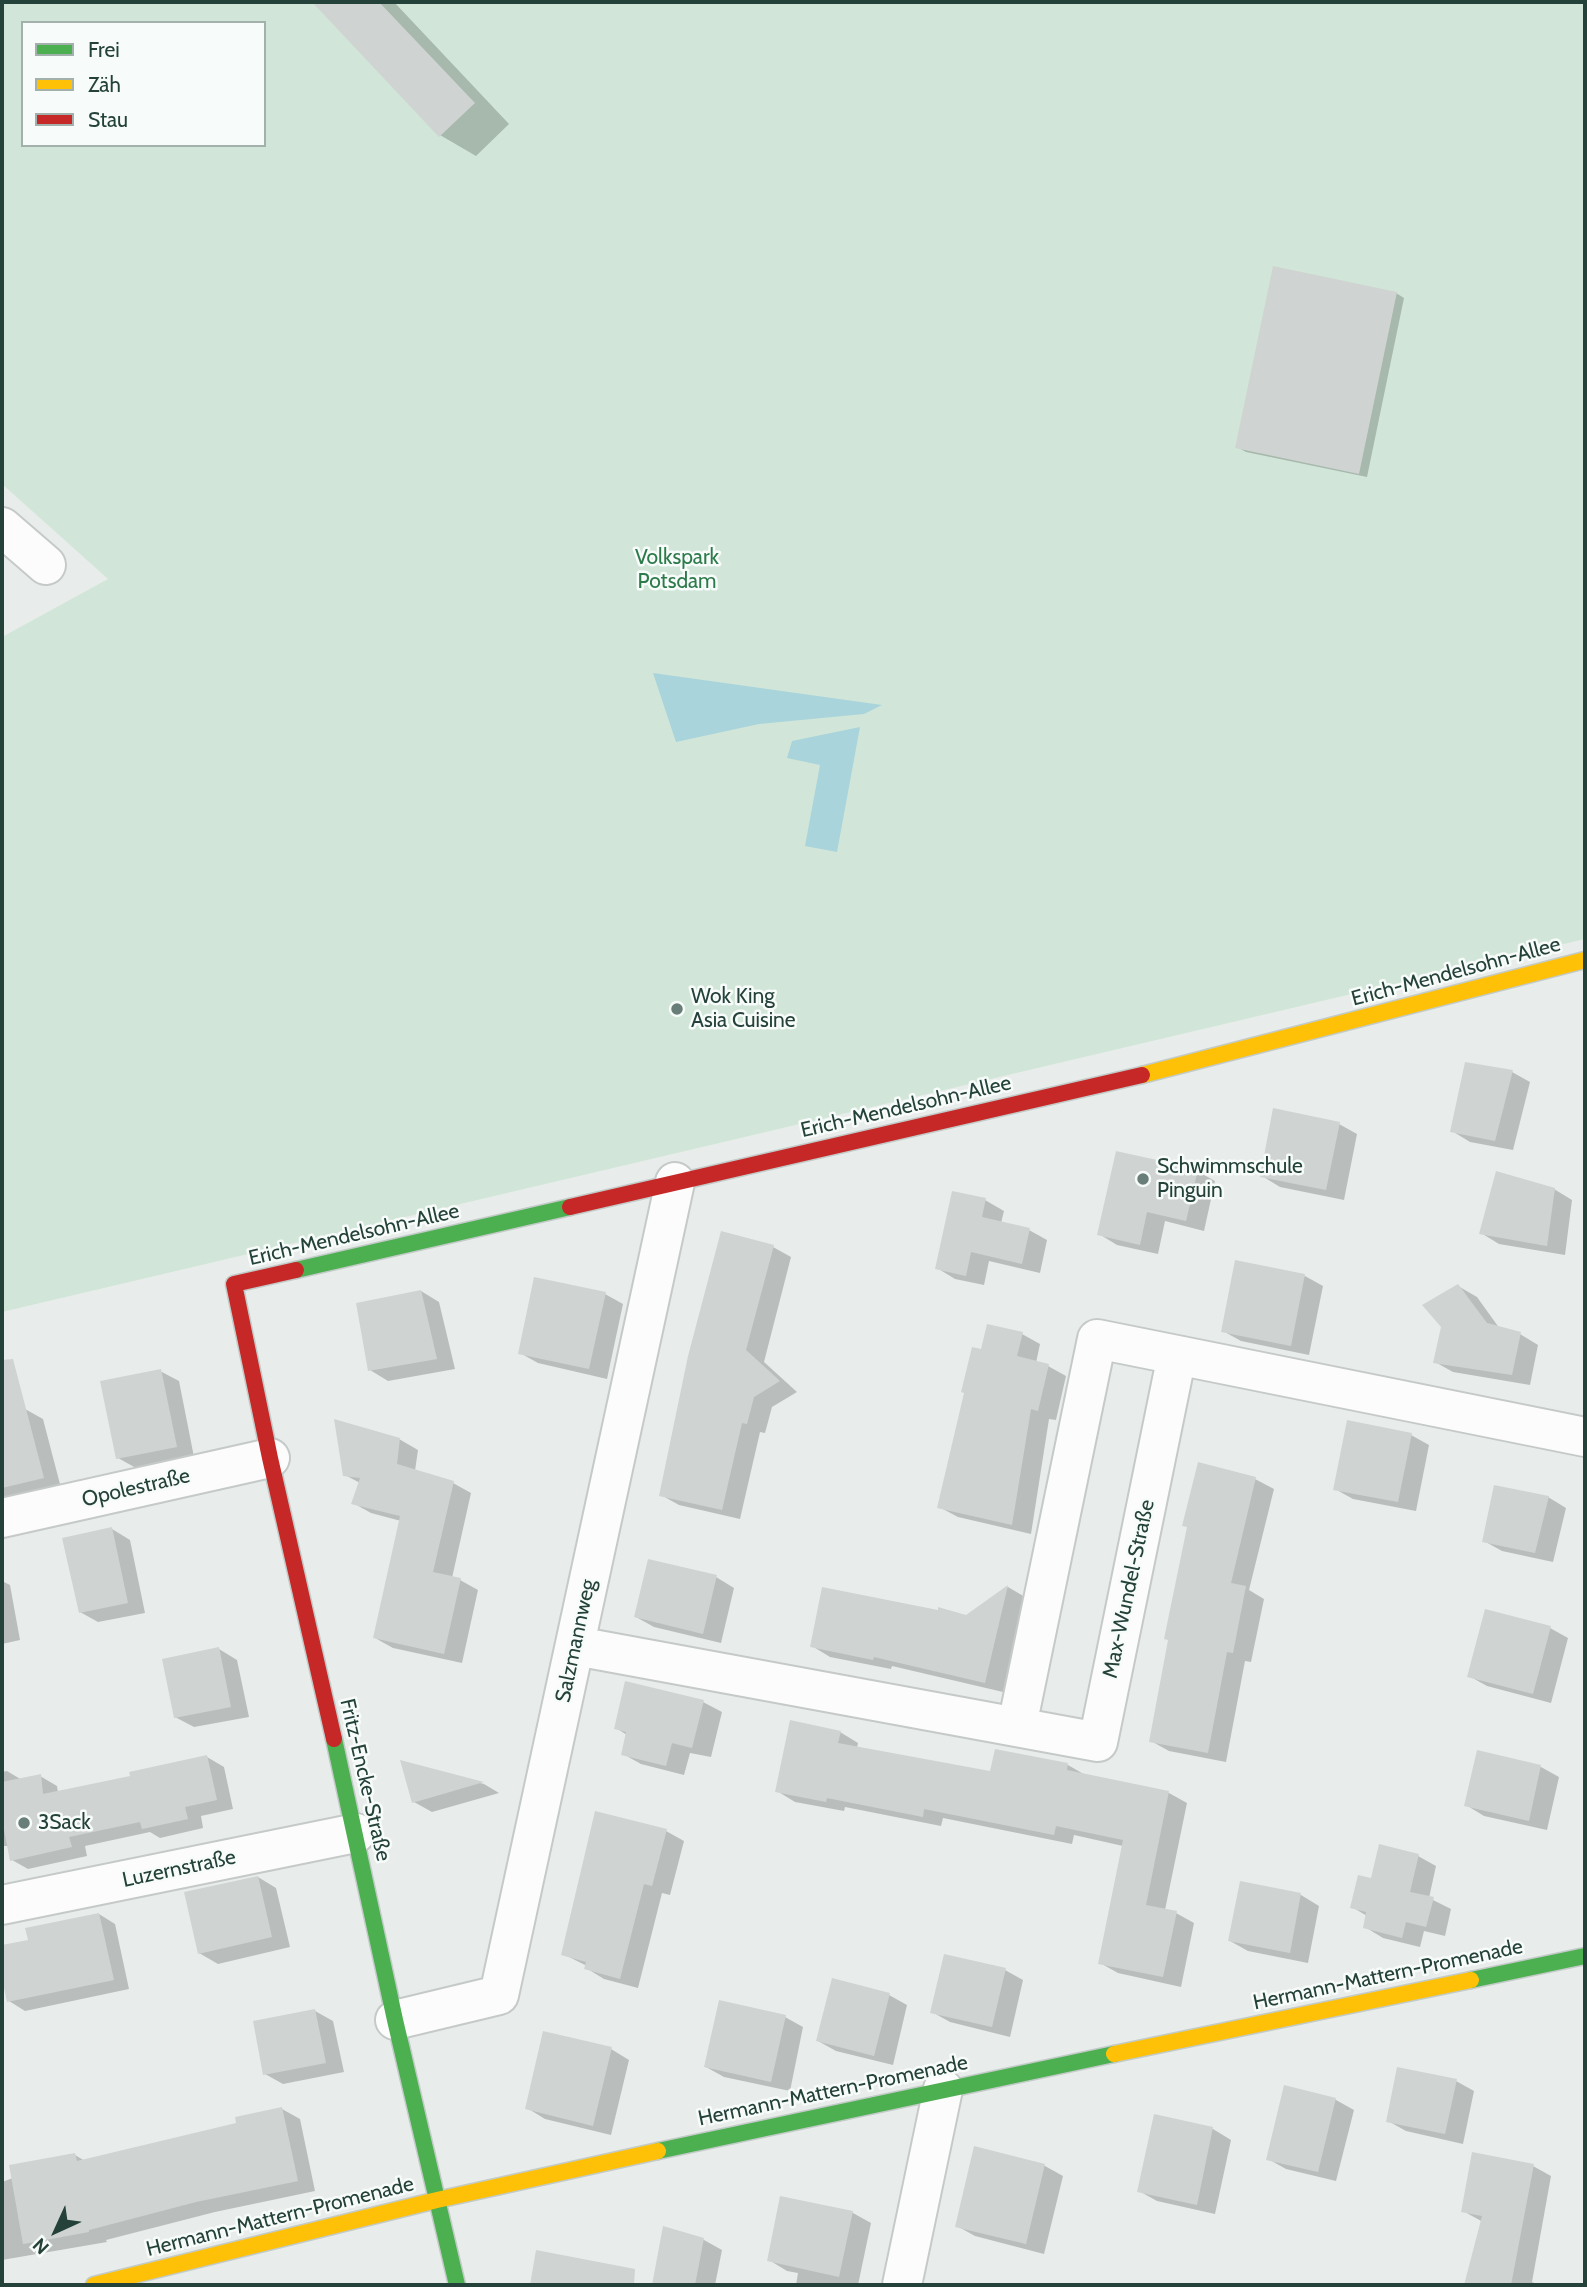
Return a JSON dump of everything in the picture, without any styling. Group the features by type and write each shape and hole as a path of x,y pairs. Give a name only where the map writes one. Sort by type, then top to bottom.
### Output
{"street":[{"path":"2,527 46,565"},
{"name":"Erich-Mendelsohn-Allee","path":"234,1284 1178,1067 1585,960"},
{"name":"Salzmannweg","path":"395,2020 499,1995 675,1182"},
{"name":"Fritz-Encke-Straße","path":"234,1284 395,2020 457,2285"},
{"path":"1017,1726 1097,1339 1585,1437"},
{"name":"Max-Wundel-Straße","path":"576,1646 1098,1742 1177,1355"},
{"name":"Opolestraße","path":"2,1518 270,1458"},
{"name":"Luzernstraße","path":"2,1905 356,1833"},
{"name":"Hermann-Mattern-Promenade","path":"94,2285 437,2200 943,2089 1585,1956"},
{"path":"902,2285 943,2089"}],"green space":[{"name":"Volkspark Potsdam","path":"2,2 1585,2 1585,939 2,1312 2,637 108,579 2,484"}],"water":[{"path":"653,673 882,705 864,714 759,724 676,742"},
{"path":"860,727 837,852 805,846 820,765 787,758 792,741"}],"building":[{"path":"312,2 379,2 475,103 439,137"},
{"path":"1273,266 1397,292 1359,474 1235,448"},
{"path":"1465,1062 1513,1070 1495,1141 1450,1132"},
{"path":"1273,1108 1340,1122 1326,1190 1260,1177"},
{"path":"1116,1151 1198,1169 1186,1221 1147,1212 1140,1245 1097,1235"},
{"path":"1496,1171 1555,1188 1547,1246 1479,1234"},
{"path":"952,1191 986,1198 982,1217 1030,1228 1022,1264 971,1252 966,1276 935,1269"},
{"path":"721,1231 774,1245 746,1350 780,1381 754,1397 747,1424 742,1423 722,1510 659,1496 688,1356"},
{"path":"1235,1260 1305,1274 1291,1346 1221,1332"},
{"path":"534,1277 606,1292 589,1369 518,1354"},
{"path":"1458,1284 1487,1323 1521,1332 1512,1375 1433,1363 1441,1327 1422,1305"},
{"path":"421,1290 437,1359 368,1371 356,1303"},
{"path":"987,1324 1023,1332 1017,1356 1049,1364 1038,1411 1031,1409 1012,1525 937,1508 972,1347 981,1349"},
{"path":"13,1359 44,1478 2,1488 2,1360"},
{"path":"161,1369 177,1447 116,1459 100,1381"},
{"path":"334,1419 400,1438 397,1464 454,1481 433,1572 461,1578 444,1654 373,1638 400,1516 351,1504 360,1478 343,1476"},
{"path":"1347,1420 1412,1433 1398,1502 1333,1490"},
{"path":"1198,1462 1256,1477 1231,1583 1246,1586 1233,1653 1227,1652 1208,1753 1149,1742 1168,1640 1164,1639 1187,1527 1182,1526"},
{"path":"1494,1485 1549,1496 1535,1553 1482,1542"},
{"path":"112,1527 128,1603 79,1613 62,1538"},
{"path":"648,1559 717,1575 703,1634 634,1617"},
{"path":"1008,1585 985,1683 874,1657 873,1660 810,1647 822,1587 938,1610 938,1607 966,1615"},
{"path":"1485,1609 1551,1626 1533,1694 1467,1677"},
{"path":"219,1647 231,1707 174,1718 162,1659"},
{"path":"625,1681 704,1700 692,1748 672,1743 666,1766 621,1755 626,1732 614,1729"},
{"path":"790,1720 841,1731 838,1743 990,1771 995,1749 1068,1763 1067,1770 1169,1791 1146,1905 1177,1911 1163,1977 1098,1964 1123,1840 1056,1826 1054,1835 924,1809 923,1817 827,1798 826,1802 775,1792"},
{"path":"1477,1750 1541,1765 1529,1821 1464,1806"},
{"path":"207,1755 217,1800 185,1807 188,1819 142,1829 140,1822 69,1837 72,1847 10,1861 2,1819 2,1782 41,1774 43,1794 130,1776 129,1772"},
{"path":"400,1760 484,1782 412,1803"},
{"path":"595,1811 667,1829 652,1886 644,1884 620,1979 584,1969 586,1962 561,1955"},
{"path":"1379,1844 1419,1854 1410,1892 1434,1897 1426,1927 1406,1922 1402,1938 1363,1928 1366,1912 1350,1908 1358,1875 1371,1878"},
{"path":"258,1876 272,1937 198,1954 184,1892"},
{"path":"1240,1881 1301,1893 1290,1953 1228,1941"},
{"path":"99,1913 114,1980 7,2002 2,1978 2,1945 28,1940 25,1928"},
{"path":"944,1954 1006,1968 992,2027 930,2013"},
{"path":"832,1978 890,1993 874,2056 816,2041"},
{"path":"719,2000 786,2015 771,2082 704,2067"},
{"path":"315,2009 326,2063 263,2075 253,2021"},
{"path":"543,2031 612,2047 593,2126 525,2109"},
{"path":"1397,2067 1457,2079 1445,2134 1386,2122"},
{"path":"1284,2085 1336,2098 1318,2172 1266,2160"},
{"path":"282,2107 298,2181 196,2202 89,2232 23,2244 9,2165 75,2153 77,2161 236,2123 235,2117"},
{"path":"1154,2114 1213,2127 1197,2205 1137,2192"},
{"path":"974,2146 1045,2164 1026,2244 955,2227"},
{"path":"1472,2152 1534,2164 1511,2285 1464,2285 1482,2216 1461,2212"},
{"path":"780,2196 853,2211 839,2277 767,2261"},
{"path":"663,2226 704,2238 695,2285 652,2285"},
{"path":"536,2250 635,2269 634,2285 530,2285"}],"traffic: fast":[{"path":"296,1270 570,1207"},
{"path":"334,1739 395,2020 457,2285"},
{"path":"1471,1980 1585,1956"},
{"path":"658,2151 1114,2054"}],"traffic: slow":[{"path":"1142,1075 1585,960"},
{"path":"1114,2054 1471,1980"},
{"path":"94,2285 437,2200 658,2151"}],"traffic: jam":[{"path":"570,1207 1142,1075"},
{"path":"296,1270 234,1284 270,1458 334,1739"}],"place":[{"name":"Wok King Asia Cuisine","path":"677,1009"},
{"name":"Schwimmschule Pinguin","path":"1143,1179"},
{"name":"3Sack","path":"24,1823"}]}
